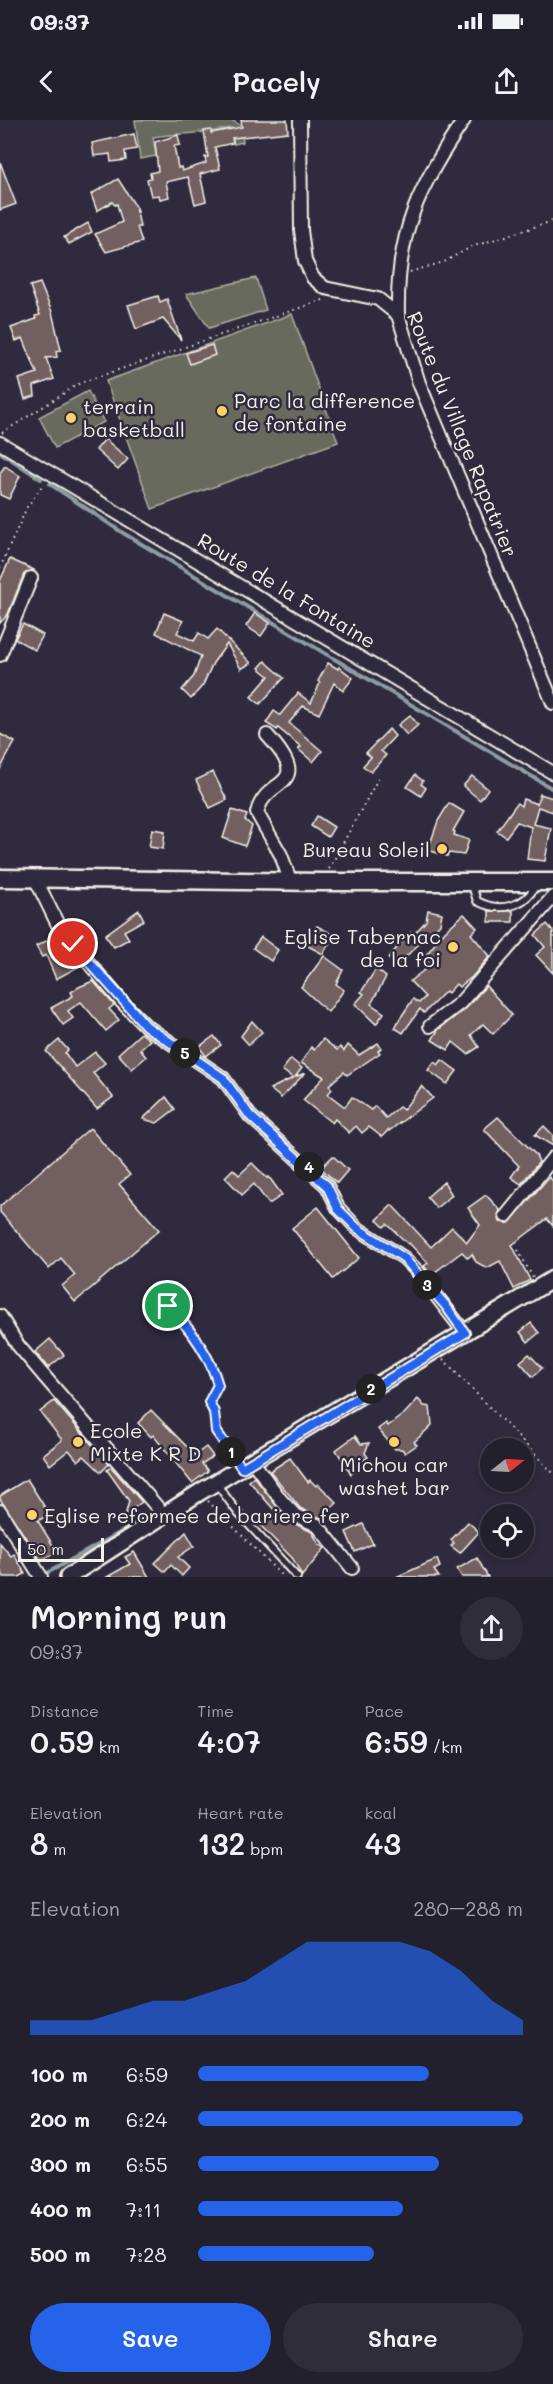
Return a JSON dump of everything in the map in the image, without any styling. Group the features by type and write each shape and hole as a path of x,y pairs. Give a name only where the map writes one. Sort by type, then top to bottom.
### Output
{"main road":[{"path":"0,878 545,882"}],"street":[{"name":"Route du Village Rapatrier","path":"300,120 302,230 305,261 313,278 325,288 378,298 398,315 419,383 553,703"},
{"path":"398,315 397,279 405,230 423,184 464,120"},
{"name":"Route de la Fontaine","path":"0,443 553,773"},
{"path":"0,655 31,578"},
{"path":"267,735 283,753 288,770 286,779 262,801 256,813 281,855 290,880"},
{"path":"36,878 60,929 122,1002 146,1026 223,1078 250,1116 327,1186 338,1209 357,1228 393,1251 418,1272 465,1333"},
{"path":"430,1026 460,1003 553,897"},
{"path":"506,1216 553,1158"},
{"path":"68,1577 200,1492 553,1279"},
{"path":"0,1316 17,1344 164,1515"},
{"path":"248,1465 295,1515 317,1525 352,1568"},
{"path":"0,1511 40,1577"}],"lane":[{"path":"471,882 477,901 494,907 518,905 545,882"},
{"path":"216,1483 238,1513 297,1577"}],"path":[{"path":"397,279 444,262 471,247 553,222"},
{"path":"0,434 80,383 345,292"},
{"path":"0,568 27,507 51,473"},
{"path":"322,882 380,775"},
{"path":"518,1250 539,1288"},
{"path":"168,1306 190,1331 213,1365 218,1385 209,1402 214,1412 216,1431 248,1465"},
{"path":"439,1348 446,1364 553,1473"},
{"path":"200,1492 283,1577"}],"green space":[{"path":"135,120 232,120 241,126 243,142 234,144 231,128 153,137 156,156 140,159"},
{"path":"256,278 266,310 209,328 186,294"},
{"name":"Parc la difference de fontaine","path":"292,314 338,442 152,509 106,381"},
{"name":"terrain basketball","path":"88,391 104,422 55,448 39,417"}],"building":[{"path":"241,120 287,120 288,132 232,138 233,143 215,147 220,169 200,174 206,201 195,204 188,177 166,182 169,197 160,199 159,195 151,196 147,179 151,178 150,173 158,171 155,142 178,135 180,145 174,146 178,168 181,167 182,171 206,163 205,157 208,157 204,131 211,130 211,133 242,127"},
{"path":"134,134 137,149 125,151 126,160 111,162 110,154 94,156 92,143"},
{"path":"0,162 16,204 0,210"},
{"path":"118,179 136,207 140,227 137,227 142,242 106,252 95,234 122,222 117,204 112,202 97,211 91,194"},
{"path":"88,223 92,232 69,244 64,237"},
{"path":"40,283 52,312 61,350 56,351 57,357 46,358 54,379 34,386 35,396 25,399 19,379 37,373 23,338 16,341 11,328 36,319 35,316 40,315 30,286"},
{"path":"158,296 160,302 167,299 181,340 163,319 136,329 128,305"},
{"path":"212,345 215,355 190,364 186,353"},
{"path":"105,439 128,459 118,470 96,450"},
{"path":"5,466 20,476 9,499 0,495 0,473"},
{"path":"10,559 34,570 24,574 8,614 0,623 0,581"},
{"path":"164,613 183,621 177,633 194,641 199,633 208,639 217,629 251,663 241,669 227,644 213,663 203,685 191,699 182,690 194,676 201,656 156,633"},
{"path":"255,613 270,623 261,636 246,626"},
{"path":"23,624 43,635 35,650 15,639"},
{"path":"265,661 284,678 260,704 251,697 269,676 259,668"},
{"path":"328,663 338,669 339,667 353,678 343,691 334,683 319,714 303,706 289,723 322,751 313,762 298,749 301,747 278,728 277,730 266,723 274,711 280,715 298,693 311,703 320,683 318,681"},
{"path":"410,715 418,725 407,735 398,725"},
{"path":"389,729 395,736 381,751 386,755 371,772 363,766 371,757 366,753"},
{"path":"0,734 15,742 0,769"},
{"path":"213,772 227,800 210,808 196,780"},
{"path":"415,775 423,781 421,784 426,788 421,796 407,787"},
{"path":"472,776 488,789 480,800 463,786"},
{"path":"540,794 553,798 553,812 538,807 533,824 551,828 545,861 527,859 531,827 517,822 506,837 497,831 517,803 521,806 523,799 537,804"},
{"path":"449,803 464,812 453,831 454,835 469,840 464,855 449,853 447,856 428,850 438,821"},
{"path":"232,810 247,815 245,820 252,826 245,846 223,838"},
{"path":"317,816 334,827 328,837 311,826"},
{"path":"152,829 165,831 163,849 149,847"},
{"path":"139,910 144,920 124,931 129,939 114,947 105,935"},
{"path":"428,910 442,913 440,924 396,966 388,958 411,932 414,934 426,921"},
{"path":"489,911 513,911 513,922 489,922"},
{"path":"464,914 477,928 471,934 490,956 472,977 459,987 456,984 448,993 446,991 424,1013 420,1009 403,1033 395,1028 399,1020 413,999 419,1003 425,997 410,981 428,967 422,960 445,931"},
{"path":"547,924 553,931 553,973 536,955 545,947 535,935"},
{"path":"317,926 334,935 323,954 306,945"},
{"path":"54,937 56,943 60,942 72,956 78,967 56,979 46,955 42,957 36,946"},
{"path":"261,937 278,950 271,961 253,948"},
{"path":"324,956 343,970 336,984 344,990 328,1012 301,987"},
{"path":"376,969 386,977 371,1004 384,1013 376,1024 355,1004 364,994 361,992"},
{"path":"93,981 114,1005 109,1009 119,1020 106,1031 81,1002 68,1011 73,1018 63,1025 51,1008 73,996 71,992"},
{"path":"486,986 512,1015 493,1034 483,1024 471,1035 479,1047 468,1054 453,1042 448,1050 432,1040 438,1030 465,1009"},
{"path":"252,1021 262,1032 249,1045 241,1036"},
{"path":"141,1033 150,1040 140,1049 146,1057 132,1069 118,1054"},
{"path":"214,1036 221,1045 206,1056 199,1047"},
{"path":"323,1039 337,1050 340,1047 344,1051 348,1045 359,1055 378,1043 381,1048 378,1051 380,1053 347,1075 344,1072 329,1085 332,1089 328,1094 345,1107 352,1097 371,1110 375,1106 386,1118 399,1107 403,1110 422,1086 433,1098 388,1130 382,1137 369,1127 362,1133 356,1126 349,1133 335,1119 332,1123 303,1100 324,1077 301,1063 311,1047 314,1050"},
{"path":"59,1040 68,1050 65,1053 75,1067 95,1052 105,1063 93,1073 113,1097 97,1109 46,1051"},
{"path":"291,1059 302,1068 295,1077 305,1073 281,1098 270,1089 293,1078 282,1070"},
{"path":"442,1060 457,1071 447,1084 428,1070 434,1062 438,1065"},
{"path":"166,1097 175,1109 157,1123 143,1119"},
{"path":"498,1117 536,1155 539,1162 521,1184 511,1177 519,1166 484,1129"},
{"path":"544,1126 553,1135 553,1146 535,1135"},
{"path":"90,1128 130,1175 119,1184 159,1230 75,1302 62,1286 75,1275 61,1258 49,1269 0,1212 0,1206"},
{"path":"333,1156 348,1170 337,1183 321,1168"},
{"path":"252,1163 267,1178 269,1177 282,1195 269,1204 254,1184 242,1195 225,1177 233,1169 239,1175"},
{"path":"549,1177 553,1181 553,1226 547,1219 512,1245 530,1280 514,1289 500,1261 487,1268 476,1262 472,1254 468,1258 462,1252 431,1275 424,1266 428,1263 409,1243 387,1224 384,1227 377,1220 392,1205 431,1247 452,1227 467,1242 480,1225 468,1208 486,1195 500,1210 498,1215 500,1222 509,1223"},
{"path":"444,1182 452,1195 436,1208 427,1197"},
{"path":"318,1207 359,1258 333,1279 292,1228"},
{"path":"531,1323 539,1333 528,1342 520,1332"},
{"path":"50,1339 64,1355 48,1368 35,1352"},
{"path":"529,1354 542,1368 533,1377 520,1362"},
{"path":"418,1399 424,1406 430,1407 432,1425 414,1442 417,1445 405,1453 402,1449 395,1449 378,1429 386,1423 388,1426"},
{"path":"54,1401 109,1464 101,1472 84,1456 78,1461 69,1450 50,1465 43,1455 62,1440 40,1412"},
{"path":"151,1410 195,1455 206,1447 213,1456 202,1464 208,1471 192,1483 153,1435 151,1437 138,1423"},
{"path":"355,1436 361,1444 369,1443 365,1453 368,1457 363,1461 365,1464 351,1474 336,1450"},
{"path":"290,1458 308,1482 310,1480 316,1486 318,1484 337,1503 320,1518 300,1508 270,1471"},
{"path":"111,1467 142,1502 134,1508 137,1515 124,1520 129,1501 107,1470"},
{"path":"254,1477 289,1521 312,1532 319,1544 325,1548 302,1576 293,1559 261,1526 276,1512 249,1481"},
{"path":"27,1479 49,1514 38,1521 57,1552 41,1561 0,1499 0,1496"},
{"path":"468,1522 479,1532 460,1553 451,1546 454,1543 451,1540"},
{"path":"363,1524 373,1544 355,1552 346,1532"},
{"path":"186,1532 194,1546 178,1557 189,1568 182,1576 171,1565 165,1572 155,1563"},
{"path":"0,1543 11,1556 14,1554 25,1574 19,1577 4,1577 0,1569"},
{"path":"134,1552 149,1577 107,1577 130,1564 125,1557"},
{"path":"477,1558 488,1577 462,1577 457,1569"},
{"path":"437,1559 440,1567 434,1570 439,1577 396,1577"}],"waterway":[{"path":"0,452 41,479"},
{"path":"50,484 123,533 553,789"},
{"path":"49,1572 150,1516"}],"place":[{"name":"Parc la difference de fontaine","path":"222,411"},
{"name":"terrain basketball","path":"71,418"},
{"name":"Bureau Soleil","path":"442,849"},
{"name":"Eglise Tabernac de la foi","path":"453,947"},
{"name":"Ecole Mixte K R D","path":"78,1442"},
{"name":"Michou car washet bar","path":"394,1442"},
{"name":"Eglise reformee de bariere fer","path":"32,1515"}],"route":[{"path":"73,944 122,1002 146,1026 223,1078 250,1116 310,1168 327,1186 338,1209 357,1228 404,1258 418,1272 465,1333 242,1468 216,1431 214,1412 209,1402 218,1385 213,1365 190,1331 168,1306"}]}
